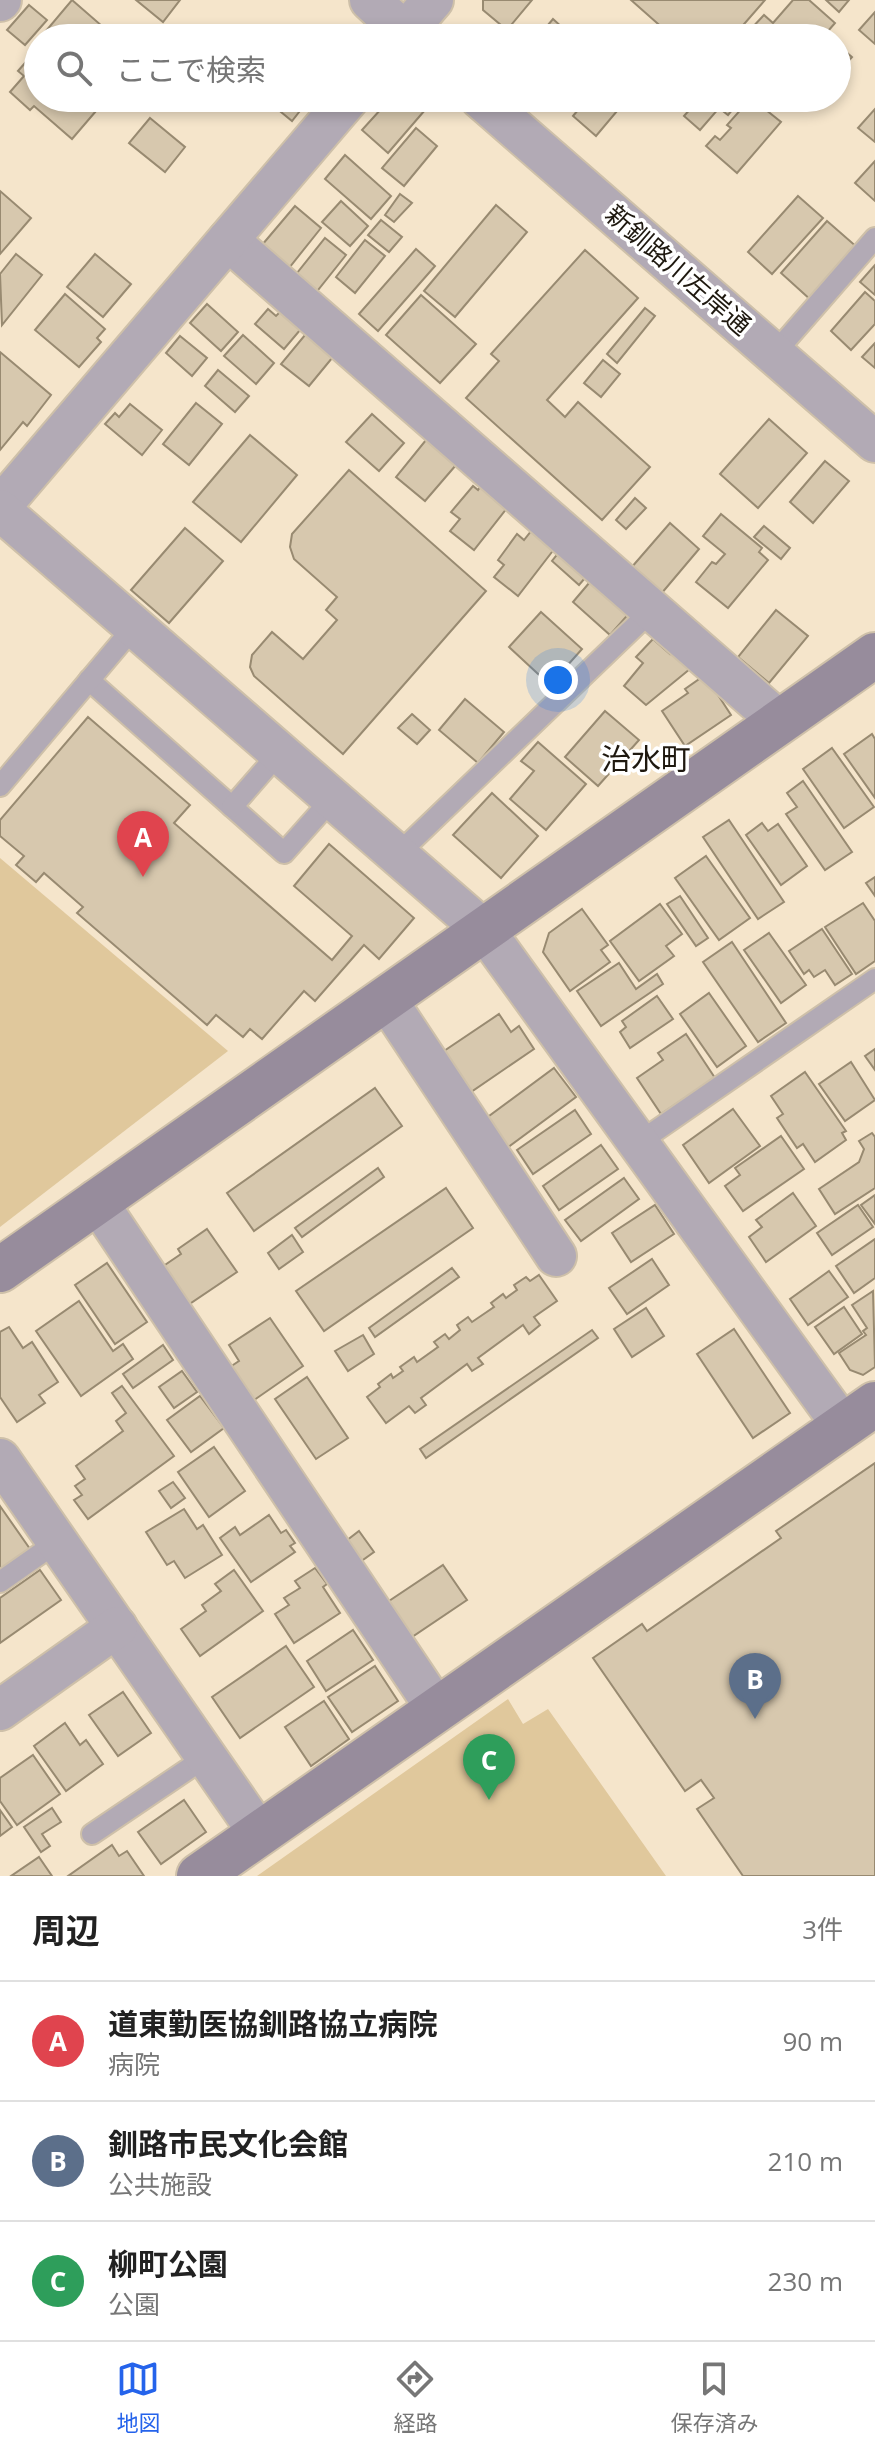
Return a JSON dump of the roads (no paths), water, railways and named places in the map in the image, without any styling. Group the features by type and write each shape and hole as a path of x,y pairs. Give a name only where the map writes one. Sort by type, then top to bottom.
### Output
{"street":[{"path":"370,0 394,24"},
{"path":"415,24 433,0"},
{"path":"199,1876 859,1415 638,1143 485,931 0,508 337,112"},
{"name":"新釧路川左岸通","path":"496,112 875,442"},
{"path":"228,240 779,721"},
{"path":"0,1270 875,655"},
{"path":"386,999 556,1256"},
{"path":"96,1200 438,1711"},
{"path":"0,1459 259,1833"},
{"path":"0,1710 117,1627"}],"lane":[{"path":"774,354 875,238"},
{"path":"397,855 652,610"},
{"path":"0,786 134,627"},
{"path":"89,680 284,853 332,799"},
{"path":"232,807 279,753"},
{"path":"638,1143 875,979"},
{"path":"0,1582 57,1542"},
{"path":"92,1834 206,1757"}],"place":[{"name":"道東勤医協釧路協立病院","path":"143,877"},
{"name":"釧路市民文化会館","path":"755,1719"},
{"name":"柳町公園","path":"489,1800"}],"district":[{"name":"治水町","path":"646,760"}]}
